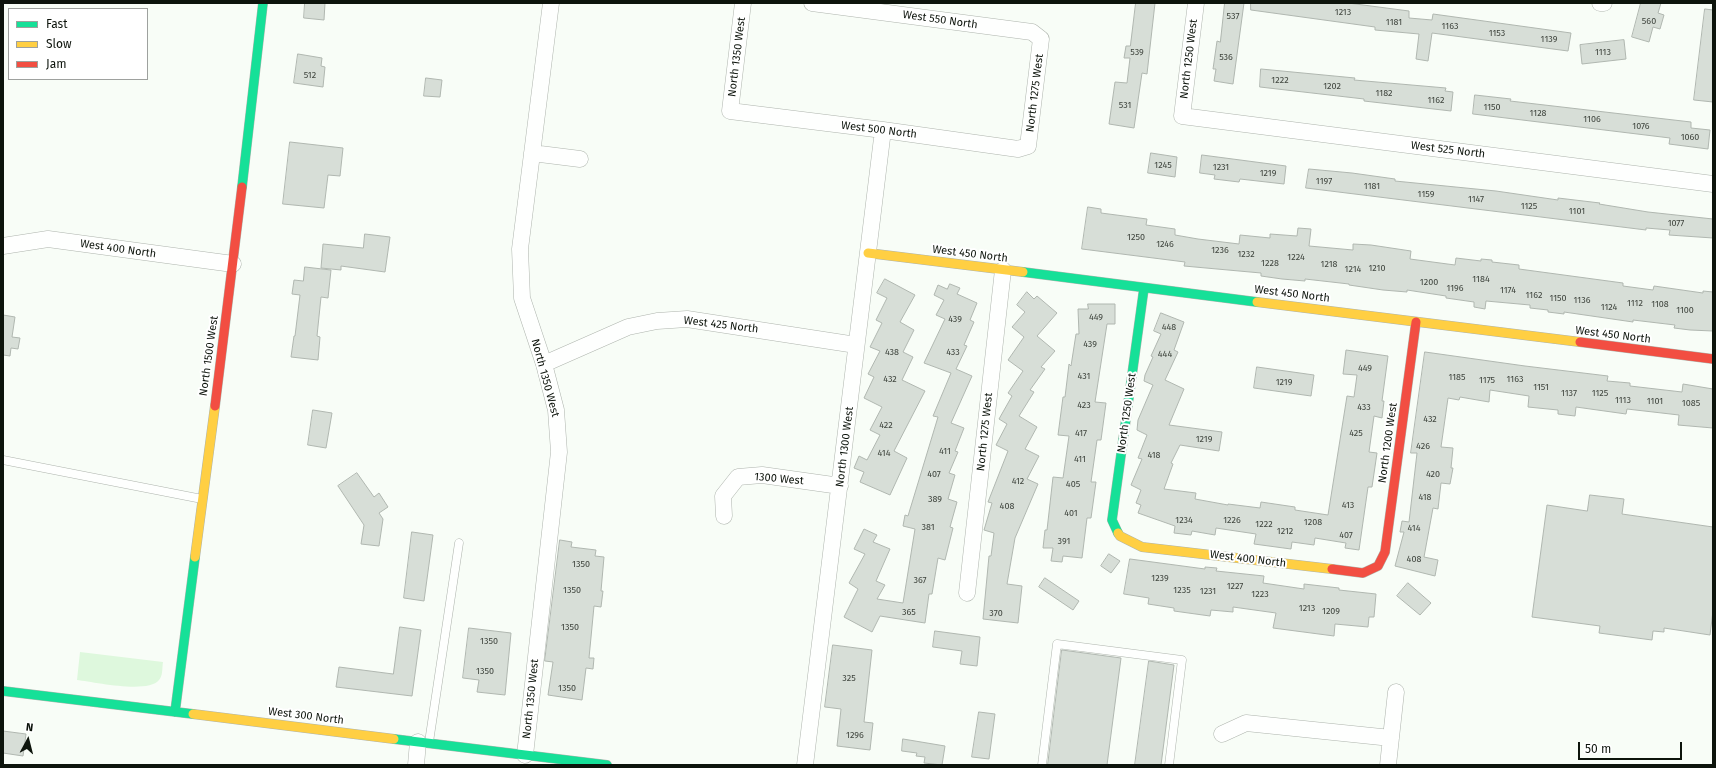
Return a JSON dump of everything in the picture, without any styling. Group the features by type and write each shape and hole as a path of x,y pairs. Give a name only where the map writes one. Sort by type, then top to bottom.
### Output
{"street":[{"name":"North 1500 West","path":"175,712 233,264 264,3"},
{"name":"North 1350 West","path":"525,755 559,452 556,410 544,364 522,298 520,249 551,3"},
{"name":"North 1350 West","path":"730,112 743,3"},
{"name":"West 550 North","path":"812,3 1032,32 1041,39"},
{"name":"North 1250 West","path":"1182,116 1196,3"},
{"name":"North 1275 West","path":"1028,146 1041,39"},
{"name":"West 500 North","path":"730,112 883,130 1018,150 1028,146"},
{"name":"West 525 North","path":"1182,116 1713,184"},
{"name":"North 1300 West","path":"805,765 883,130"},
{"path":"532,153 580,159"},
{"name":"West 400 North","path":"3,246 48,239 233,264"},
{"name":"West 450 North","path":"868,253 1713,360"},
{"name":"North 1275 West","path":"967,593 1003,270"},
{"name":"North 1250 West","path":"1120,536 1112,520 1144,288"},
{"name":"West 425 North","path":"544,364 628,327 657,321 687,319 856,345"},
{"name":"North 1200 West","path":"1378,566 1385,552 1416,322"},
{"name":"1300 West","path":"724,516 723,496 738,477 762,476 840,486"},
{"name":"West 400 North","path":"1120,536 1142,547 1363,573 1378,566"},
{"name":"West 300 North","path":"3,691 607,765"},
{"path":"1388,765 1396,692"},
{"path":"1222,734 1246,723 1391,738"},
{"path":"416,765 423,742"}],"lane":[{"path":"3,460 203,499"},
{"path":"423,742 459,543"},
{"path":"1042,765 1057,644 1182,660 1169,765"}],"green space":[{"path":"80,652 163,662 161,676 159,680 153,684 133,687 77,680"}],"building":[{"path":"305,3 325,3 324,20 304,18"},
{"path":"1136,3 1155,3 1147,74 1142,73 1134,128 1109,124 1115,82 1127,83 1130,58 1124,58 1126,46 1130,46"},
{"path":"1225,3 1244,3 1233,84 1214,81 1216,69 1213,69 1217,41 1220,42"},
{"path":"1251,3 1348,3 1409,11 1409,18 1432,20 1433,14 1571,33 1568,51 1432,33 1428,61 1416,59 1419,34 1375,30 1375,27 1251,10"},
{"path":"1641,3 1661,3 1658,13 1664,15 1660,29 1653,27 1649,42 1632,37"},
{"path":"1705,9 1713,10 1713,102 1694,100"},
{"path":"1624,40 1626,59 1582,64 1580,45"},
{"path":"298,54 322,58 321,66 325,67 323,87 294,83"},
{"path":"1261,69 1355,78 1354,80 1446,88 1445,91 1453,92 1451,111 1260,87"},
{"path":"426,78 442,80 440,97 424,96"},
{"path":"1475,95 1511,99 1510,101 1691,122 1691,128 1710,130 1708,149 1669,144 1670,138 1473,114"},
{"path":"290,142 343,148 340,176 328,175 324,208 283,204"},
{"path":"1151,153 1177,157 1175,177 1148,173"},
{"path":"1202,155 1286,166 1284,184 1240,179 1239,182 1214,179 1215,175 1200,173"},
{"path":"1309,169 1395,179 1395,181 1496,191 1558,200 1558,198 1600,203 1599,204 1648,212 1713,219 1713,238 1669,235 1670,230 1646,228 1646,230 1306,188"},
{"path":"1088,207 1101,209 1101,213 1147,219 1146,225 1175,229 1175,235 1198,239 1239,244 1240,235 1270,238 1270,234 1297,236 1298,228 1311,229 1309,246 1353,250 1353,244 1371,245 1411,251 1410,259 1455,265 1456,258 1481,261 1481,259 1492,260 1492,262 1519,265 1519,269 1623,283 1623,286 1653,290 1654,286 1703,293 1703,291 1713,292 1713,331 1674,328 1675,325 1633,320 1633,322 1564,312 1564,314 1548,312 1548,310 1530,308 1530,305 1486,301 1485,309 1474,307 1474,302 1407,290 1407,292 1383,290 1305,279 1305,281 1282,279 1261,276 1261,273 1184,266 1185,262 1082,249"},
{"path":"365,234 390,237 385,272 341,266 341,270 321,268 323,244 363,248"},
{"path":"305,267 331,270 328,298 321,297 317,336 320,337 318,360 291,357 300,295 292,294 294,280 303,281"},
{"path":"885,279 915,295 900,322 914,330 903,352 913,357 902,380 925,391 894,451 907,458 890,495 860,482 864,472 854,468 859,456 867,460 880,435 870,430 882,407 864,398 874,377 868,374 880,351 870,347 882,323 876,320 887,298 877,293"},
{"path":"950,284 960,288 957,294 977,303 970,320 974,322 964,345 967,346 956,369 972,376 951,423 964,428 955,451 958,452 949,473 955,475 948,499 957,502 950,527 953,528 945,560 938,558 932,594 929,594 925,623 880,616 872,632 844,617 858,589 849,583 865,554 854,549 864,529 877,535 873,542 890,549 876,581 885,585 877,599 903,603 915,529 903,526 905,515 908,516 938,417 933,416 951,373 924,363 945,319 936,315 944,300 934,295 938,285 947,289"},
{"path":"1027,292 1034,299 1037,296 1057,313 1037,336 1055,351 1041,367 1045,369 1030,390 1034,392 1019,416 1037,427 1025,449 1039,456 1027,479 1038,484 1015,538 1007,584 1022,586 1018,623 983,619 989,556 991,556 994,533 984,530 992,503 988,502 1008,451 996,445 1007,424 999,419 1012,396 1008,393 1023,371 1008,360 1024,337 1012,327 1025,312 1017,305"},
{"path":"1088,304 1115,304 1115,324 1107,324 1095,402 1106,403 1101,440 1097,440 1091,482 1096,482 1091,518 1087,518 1082,558 1063,556 1062,562 1051,561 1053,548 1043,548 1045,530 1047,530 1053,477 1063,478 1069,436 1058,435 1063,397 1065,397 1069,364 1071,366 1076,334 1079,334 1078,309 1088,309"},
{"path":"1161,313 1184,322 1174,350 1178,352 1165,380 1184,389 1169,425 1222,432 1219,451 1180,445 1171,463 1173,464 1164,489 1196,493 1195,499 1228,505 1260,508 1261,502 1295,507 1295,510 1328,515 1347,396 1354,397 1357,375 1343,374 1346,350 1388,356 1382,401 1384,401 1382,418 1374,416 1369,452 1377,453 1372,487 1368,487 1359,550 1345,548 1346,543 1315,538 1314,545 1292,542 1291,549 1254,544 1256,534 1216,528 1215,535 1192,531 1191,535 1174,533 1175,526 1138,513 1141,505 1136,503 1141,490 1131,485 1142,459 1138,458 1147,435 1137,430 1138,420 1153,385 1144,381 1153,357 1151,356 1161,334 1154,331"},
{"path":"3,315 15,317 12,337 20,338 18,349 11,348 10,356 3,355"},
{"path":"1425,352 1608,376 1607,381 1630,383 1630,386 1682,392 1683,384 1713,389 1713,428 1678,425 1679,415 1627,409 1626,414 1576,407 1575,416 1558,414 1558,410 1528,407 1529,396 1490,390 1489,402 1460,397 1459,400 1448,398 1441,447 1453,448 1451,468 1453,468 1450,484 1441,483 1438,509 1433,508 1424,557 1438,560 1435,576 1395,566 1404,532 1400,532 1402,521 1409,522 1417,453 1411,453"},
{"path":"1257,367 1314,375 1311,396 1254,388"},
{"path":"313,410 332,413 326,448 308,445"},
{"path":"357,473 374,497 379,493 388,507 379,513 383,519 379,546 361,544 364,525 338,486"},
{"path":"1590,495 1624,499 1622,514 1713,527 1713,611 1710,635 1664,628 1664,632 1653,631 1652,640 1599,633 1600,626 1532,617 1547,505 1587,511"},
{"path":"412,532 433,535 424,601 404,598"},
{"path":"560,540 572,542 571,547 596,550 595,556 604,557 601,607 594,606 589,658 594,658 593,669 586,668 582,700 548,695 553,662 545,661"},
{"path":"1109,554 1120,561 1111,573 1101,566"},
{"path":"1130,559 1205,569 1205,567 1217,568 1216,571 1264,576 1263,583 1304,589 1304,584 1376,594 1374,617 1369,617 1368,627 1335,624 1334,636 1273,628 1276,613 1233,607 1233,612 1211,610 1210,616 1174,611 1174,608 1148,604 1149,598 1124,594"},
{"path":"1045,578 1079,601 1073,610 1039,587"},
{"path":"1408,583 1431,603 1420,615 1397,596"},
{"path":"400,627 421,630 412,696 336,687 339,667 393,674"},
{"path":"469,628 511,633 505,695 477,692 479,680 463,678"},
{"path":"935,631 980,637 977,666 960,664 962,651 933,647"},
{"path":"833,645 872,650 864,722 873,723 870,750 837,746 841,709 825,707"},
{"path":"1062,650 1121,658 1107,765 1048,765"},
{"path":"1149,661 1174,665 1161,765 1135,765"},
{"path":"979,712 995,714 989,759 972,757"},
{"path":"3,731 26,734 23,756 3,753"},
{"path":"903,739 945,746 942,765 924,763 925,757 916,756 917,753 902,751"}],"traffic: fast":[{"path":"242,187 263,3"},
{"path":"1023,272 1257,302"},
{"path":"1118,533 1112,520 1144,288"},
{"path":"175,712 195,557"},
{"path":"3,691 193,714"},
{"path":"394,739 607,765"}],"traffic: slow":[{"path":"868,253 1023,272"},
{"path":"1257,302 1580,342"},
{"path":"195,557 215,406"},
{"path":"1118,533 1120,536 1142,547 1332,569"},
{"path":"193,714 394,739"}],"traffic: jam":[{"path":"215,406 242,187"},
{"path":"1332,569 1363,573 1378,566 1385,552 1416,322"},
{"path":"1580,342 1713,359"}]}
